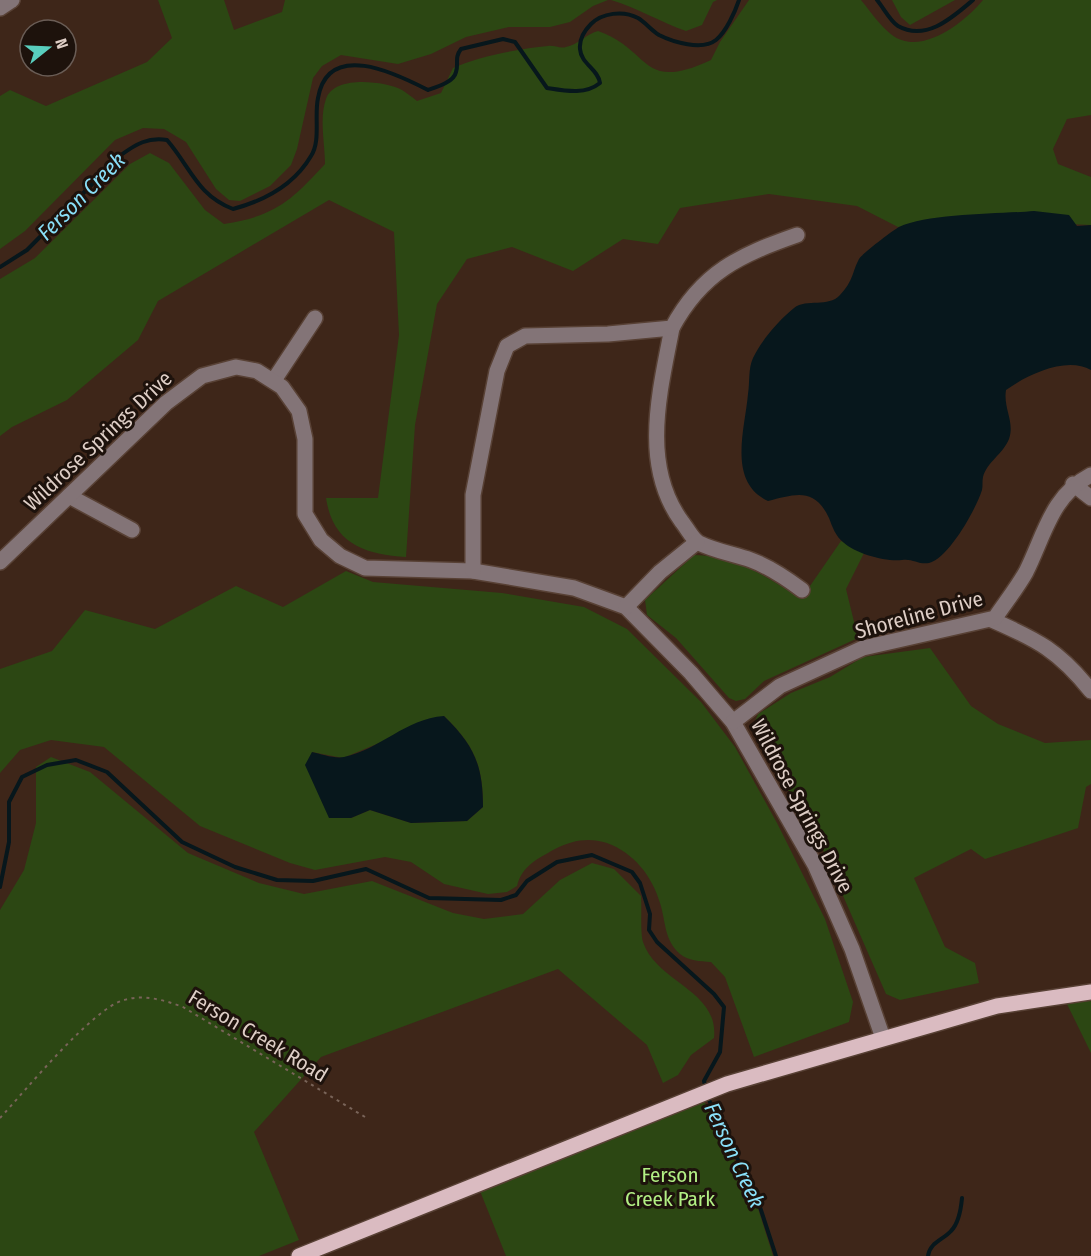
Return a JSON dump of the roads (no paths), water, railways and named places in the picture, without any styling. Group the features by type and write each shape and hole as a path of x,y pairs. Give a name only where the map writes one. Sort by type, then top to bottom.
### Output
{"main road":[{"path":"298,1256 727,1084 997,1006 1091,992"}],"street":[{"path":"0,8 12,0"},
{"path":"797,235 754,250 725,265 685,305 672,328 657,406 655,435 664,485 675,512 697,542 753,560 778,573 802,590"},
{"path":"274,380 315,318"},
{"path":"473,571 473,495 497,371 507,346 525,336 608,334 672,328"},
{"name":"Wildrose Springs Drive","path":"0,562 166,403 202,376 236,367 257,371 274,380 299,411 305,439 305,514 321,540 340,556 364,568 473,571 574,588 626,607 691,673 734,722 815,865 852,950 883,1038"},
{"name":"Shoreline Drive","path":"734,722 780,686 864,648 992,620 1025,573 1055,506 1073,484 1091,475"},
{"path":"1073,484 1091,498"},
{"path":"69,496 132,530"},
{"path":"626,607 660,572 697,542"},
{"path":"992,620 1032,637 1069,663 1091,691"}],"waterway":[{"name":"Ferson Creek","path":"0,267 27,250 121,155 148,141 167,140 195,180 211,196 233,209 277,190 296,175 314,150 317,136 318,98 324,80 335,70 348,65 381,70 428,90 445,84 455,76 461,49 503,39 515,42 547,88 582,91 600,83 599,78 583,59 580,42 588,27 601,17 619,13 626,14 638,18 665,38 679,43 703,45 716,40 723,32 739,0"},
{"name":"Ferson Creek","path":"877,0 895,24 908,30 919,31 948,20 973,0"},
{"name":"Ferson Creek","path":"0,887 9,842 9,802 22,777 47,765 76,760 107,772 182,842 235,867 277,880 313,881 366,869 429,898 501,900 516,895 527,881 557,862 592,855 632,872 640,883 650,914 649,930 657,942 714,994 724,1007 720,1052 704,1081 706,1089"},
{"name":"Ferson Creek","path":"707,1096 758,1201 776,1256"},
{"path":"928,1256 931,1247 954,1228 962,1198"}],"park label":[{"name":"Ferson Creek Park","path":"670,1187"}]}
